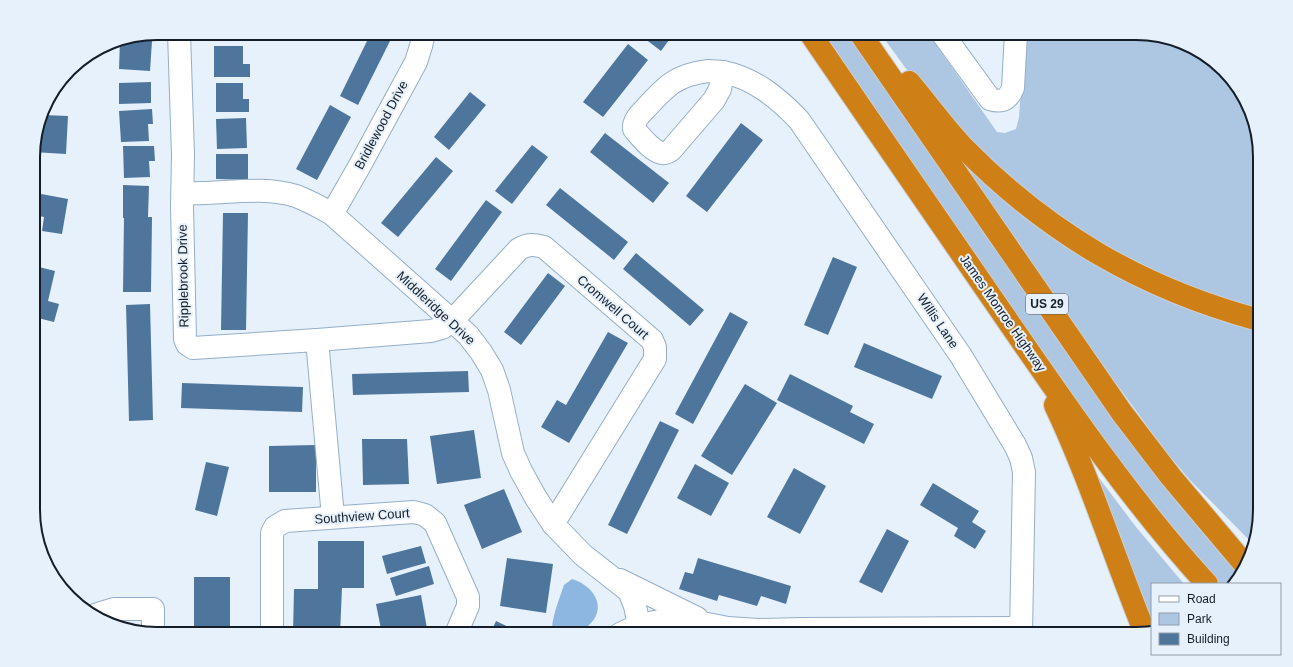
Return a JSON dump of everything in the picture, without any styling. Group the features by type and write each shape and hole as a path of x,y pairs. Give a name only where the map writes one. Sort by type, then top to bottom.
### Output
{"highway":[{"name":"James Monroe Highway","path":"815,40 1023,343 1107,462 1181,556 1206,583"},
{"name":"US 29","path":"865,40 1122,413 1171,477 1242,561"},
{"path":"874,40 962,146 994,177 1034,211 1103,257 1143,278 1186,297 1253,318"},
{"path":"1023,343 1038,370 1065,427 1088,482 1143,627"}],"street":[{"name":"Ripplebrook Drive","path":"179,40 185,339 187,344 193,348 431,331 442,328 452,321"},
{"name":"Bridlewood Drive","path":"332,214 416,62 423,40"},
{"path":"947,40 990,99 996,101 1004,100 1010,96 1013,88 1016,40"},
{"name":"Willis Lane","path":"723,72 748,80 767,91 784,104 799,120 961,356 1015,445 1021,458 1024,472 1021,627"},
{"name":"Middleridge Drive","path":"183,193 196,194 255,191 276,192 315,204 332,214 468,335 492,370 499,390 513,453 536,498 553,524 583,555 629,591 635,606 631,627"},
{"name":"Cromwell Court","path":"452,321 519,249 527,245 536,245 544,248 550,253 652,340 656,347 655,359 553,524"},
{"path":"318,340 333,518"},
{"name":"Southview Court","path":"272,627 272,533 275,526 285,521 414,512 425,515 435,524 468,597 468,606 459,627"},
{"path":"605,572 712,625"},
{"path":"102,613 114,609 153,609 153,627"},
{"path":"640,627 660,621 678,620 723,627"}],"green space":[{"path":"829,40 853,40 966,204 1236,570 1227,583 1219,583 1147,495 1046,358"},
{"path":"885,40 933,40 997,132 1005,133 1016,129 1019,117 1024,40 1151,41 1173,46 1188,52 1201,60 1219,74 1229,86 1244,112 1249,127 1253,157 1253,312 1218,302 1074,233 945,122"},
{"path":"966,164 1015,205 1253,325 1253,510 1249,540 1190,480 1167,453 1093,352 977,183"},
{"path":"1087,462 1136,527 1183,583 1151,583 1150,626"}],"shaded area":[{"path":"572,579 580,582 592,592 596,599 598,606 597,612 594,619 587,627 552,627 554,615 564,585"}],"building":[{"path":"368,40 390,40 358,105 340,96"},
{"path":"647,40 669,40 661,51"},
{"path":"152,41 150,71 119,69 120,46 134,42"},
{"path":"628,44 648,60 603,117 583,102"},
{"path":"214,46 243,46 243,64 250,64 250,77 214,77"},
{"path":"151,82 151,103 119,104 119,83"},
{"path":"216,83 243,83 243,99 249,99 249,112 216,112"},
{"path":"470,92 486,105 449,150 434,137"},
{"path":"330,105 351,117 317,180 296,169"},
{"path":"152,109 153,124 148,124 149,141 121,142 119,111"},
{"path":"48,115 68,116 66,154 40,152 42,136"},
{"path":"246,118 247,148 217,149 216,119"},
{"path":"741,123 763,140 707,212 686,196"},
{"path":"605,133 669,183 653,203 590,152"},
{"path":"532,145 548,157 512,204 495,191"},
{"path":"123,146 154,146 155,161 149,161 150,177 124,178"},
{"path":"216,154 248,154 248,180 216,179"},
{"path":"436,157 453,171 398,237 381,223"},
{"path":"123,185 149,186 148,217 152,217 151,292 123,292"},
{"path":"560,188 628,242 614,260 546,205"},
{"path":"40,194 68,199 62,234 42,231 44,217 40,216"},
{"path":"486,200 502,212 451,281 435,269"},
{"path":"223,213 248,213 246,330 221,330"},
{"path":"636,253 704,310 690,326 623,269"},
{"path":"833,257 857,267 828,335 804,325"},
{"path":"40,267 55,271 48,301 59,304 54,322 40,318"},
{"path":"548,273 565,286 521,345 504,332"},
{"path":"150,304 153,420 129,421 126,305"},
{"path":"730,312 748,322 693,424 675,414"},
{"path":"608,332 628,343 569,443 541,427 557,400 566,405"},
{"path":"864,343 942,376 932,399 854,367"},
{"path":"468,371 469,392 353,395 352,374"},
{"path":"790,374 853,406 850,412 874,424 864,444 777,400"},
{"path":"182,383 303,387 302,412 181,408"},
{"path":"745,384 777,403 732,475 701,456"},
{"path":"660,421 679,430 627,534 608,525"},
{"path":"474,430 481,478 437,484 430,436"},
{"path":"362,439 407,439 409,484 363,485"},
{"path":"316,445 316,492 269,492 269,446"},
{"path":"206,462 229,467 217,516 195,510"},
{"path":"695,464 729,483 711,516 677,498"},
{"path":"794,468 826,486 800,534 767,517"},
{"path":"933,483 979,511 972,522 986,531 975,549 954,536 958,528 920,505"},
{"path":"504,489 522,532 482,549 464,505"},
{"path":"887,529 909,541 882,593 859,582"},
{"path":"318,541 364,541 364,588 342,588 340,627 293,627 294,589 318,589"},
{"path":"421,546 426,563 387,574 382,556"},
{"path":"507,558 553,564 546,613 500,606"},
{"path":"698,558 791,586 786,604 761,596 757,606 719,595 717,601 679,589 685,572 693,574"},
{"path":"429,566 434,584 396,596 390,578"},
{"path":"194,577 230,577 230,627 194,627"},
{"path":"421,595 427,627 381,627 376,604"},
{"path":"496,621 508,627 493,627"}]}
